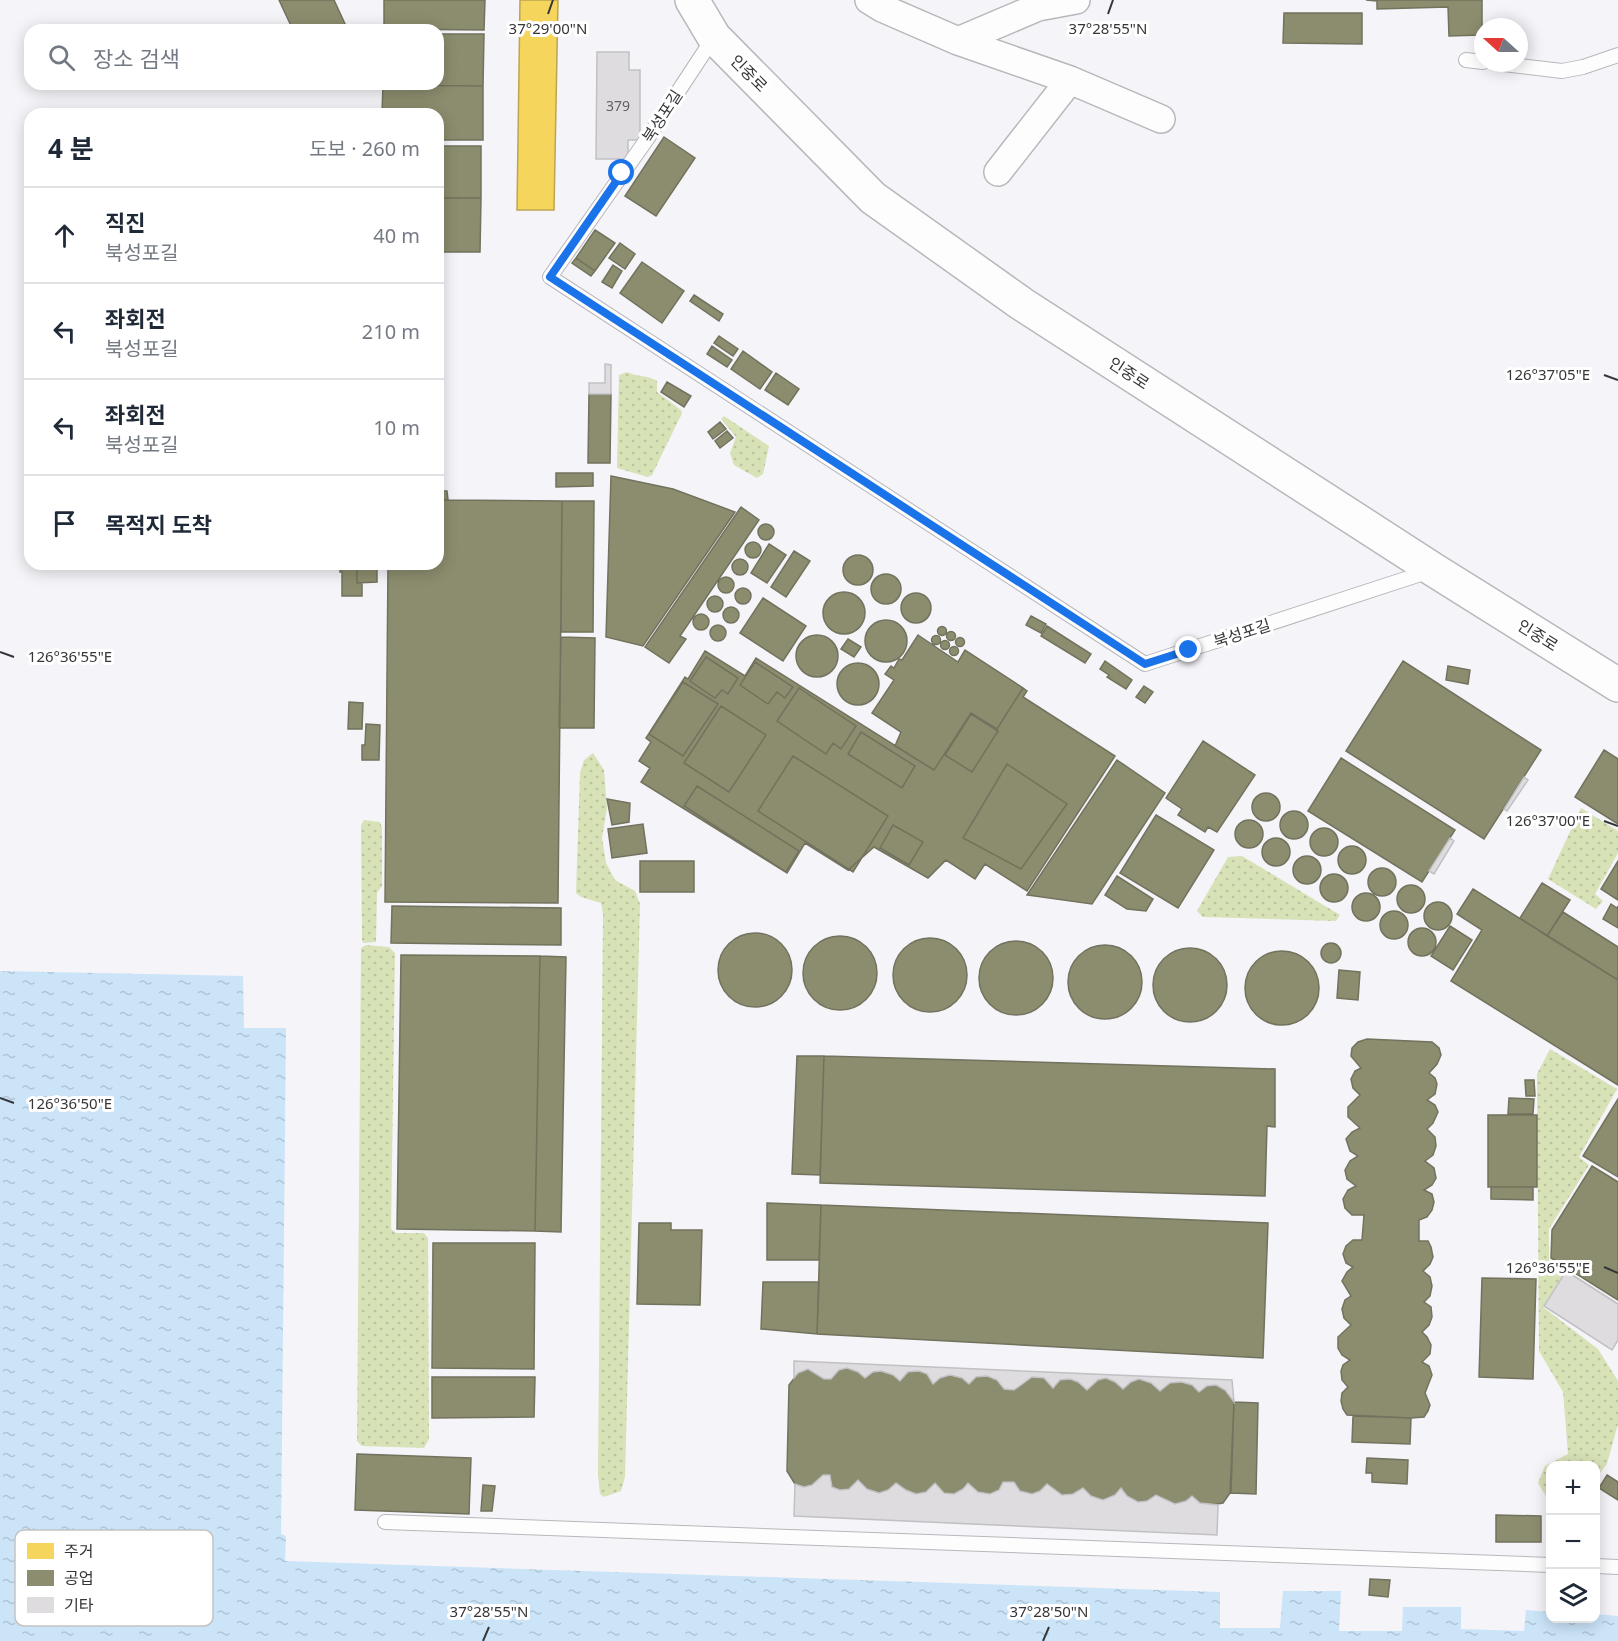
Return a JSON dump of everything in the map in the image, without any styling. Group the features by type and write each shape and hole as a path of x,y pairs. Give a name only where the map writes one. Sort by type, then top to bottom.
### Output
{"main road":[{"name":"인중로","path":"692,0 714,37 873,198 1022,304 1434,570 1618,685"}],"street":[{"path":"958,40 1037,4 1076,0"},
{"path":"879,3 958,40 1071,80 1161,119"},
{"path":"998,172 1071,80"}],"lane":[{"name":"북성포길","path":"714,37 647,139 550,277 1145,664 1434,570"},
{"path":"1528,67 1562,71 1583,67 1618,55"},
{"path":"1466,60 1474,61"},
{"path":"385,1522 1546,1565"},
{"path":"1600,1566 1618,1567"}],"green space":[{"path":"627,372 657,381 657,392 682,413 652,475 648,477 617,468 619,375"},
{"path":"724,416 769,446 763,474 757,478 734,465 730,453 736,437 721,419"},
{"path":"593,753 604,770 607,808 602,838 606,863 615,880 635,891 640,904 625,1477 621,1491 604,1497 600,1494 598,1475 603,914 601,903 581,897 576,893 580,773 584,760"},
{"path":"1581,808 1618,831 1618,853 1595,894 1603,901 1596,909 1548,879"},
{"path":"364,820 380,822 382,828 382,886 377,893 376,942 363,943 361,825"},
{"path":"1242,856 1340,915 1336,921 1203,917 1197,911 1228,857"},
{"path":"366,945 389,947 395,953 391,1229 396,1233 424,1233 428,1238 429,1439 424,1448 362,1446 357,1441 361,948"},
{"path":"1550,1049 1617,1089 1579,1157 1589,1165 1549,1229 1549,1259 1565,1271 1543,1307 1598,1349 1618,1381 1618,1424 1607,1464 1600,1473 1600,1461 1555,1461 1568,1454 1563,1392 1539,1351 1537,1074"},
{"path":"1546,1465 1546,1496 1538,1483"}],"water":[{"path":"0,971 243,976 244,1028 286,1028 281,1534 286,1536 285,1561 1220,1592 1220,1628 1280,1628 1283,1591 1341,1591 1339,1631 1402,1631 1403,1607 1461,1607 1461,1629 1524,1631 1526,1610 1546,1612 1546,1623 1600,1623 1600,1614 1618,1616 1618,1641 0,1641"}],"building: 주거":[{"path":"520,0 558,0 554,210 517,210"}],"building: 공업":[{"path":"279,0 334,0 345,24 290,24"},
{"path":"384,0 485,0 484,30 444,30 444,24 384,24"},
{"path":"1366,0 1482,0 1482,18 1474,18 1474,35 1449,36 1448,7 1377,9 1377,1"},
{"path":"1284,13 1362,13 1362,44 1283,43"},
{"path":"444,34 484,34 483,86 444,86"},
{"path":"444,86 483,86 483,140 444,140 444,108 382,108 383,90 444,90"},
{"path":"664,137 695,158 656,216 625,196"},
{"path":"444,146 481,146 481,198 444,198"},
{"path":"444,198 481,198 480,252 444,252"},
{"path":"595,230 615,243 595,271 576,258"},
{"path":"620,243 635,254 625,269 609,258"},
{"path":"576,258 595,271 591,276 572,263"},
{"path":"642,262 684,291 662,323 620,293"},
{"path":"613,265 622,271 612,288 602,282"},
{"path":"694,295 723,314 719,321 690,301"},
{"path":"719,336 738,349 733,356 714,343"},
{"path":"712,346 732,360 727,367 707,354"},
{"path":"743,351 772,372 760,389 731,369"},
{"path":"776,373 799,389 788,405 765,390"},
{"path":"667,382 691,396 684,407 661,392"},
{"path":"589,394 611,394 610,463 588,463"},
{"path":"720,422 726,429 713,439 708,432"},
{"path":"727,431 733,438 720,448 715,441"},
{"path":"556,473 593,473 593,486 556,487"},
{"path":"611,476 673,489 735,512 643,646 606,637"},
{"path":"444,491 447,491 448,500 444,500"},
{"path":"444,500 562,501 558,903 385,902 388,570 444,570"},
{"path":"562,501 594,501 593,632 561,632"},
{"path":"741,507 759,520 680,636 686,639 669,663 645,647"},
{"path":"766,524 772,526 774,532 772,538 766,540 760,538 758,532 760,526"},
{"path":"753,542 759,544 761,550 759,556 753,558 747,556 745,550 747,544"},
{"path":"769,544 786,555 767,583 751,573"},
{"path":"794,551 810,561 786,597 771,587"},
{"path":"858,555 869,559 873,570 869,581 858,585 847,581 843,570 847,559"},
{"path":"740,559 746,561 748,567 746,573 740,575 734,573 732,567 734,561"},
{"path":"340,570 357,570 357,583 362,583 362,596 342,596 342,572"},
{"path":"357,570 377,570 377,582 357,583"},
{"path":"886,574 897,578 901,589 897,600 886,604 875,600 871,589 875,578"},
{"path":"726,577 732,579 734,585 732,591 726,593 720,591 718,585 720,579"},
{"path":"743,588 749,590 751,596 749,602 743,604 737,602 735,596 737,590"},
{"path":"844,592 859,598 865,613 859,628 844,634 829,628 823,613 829,598"},
{"path":"916,593 927,597 931,608 927,619 916,623 905,619 901,608 905,597"},
{"path":"715,596 721,598 723,604 721,610 715,612 709,610 707,604 709,598"},
{"path":"763,598 806,626 783,661 740,633"},
{"path":"731,607 737,609 739,615 737,621 731,623 725,621 723,615 725,609"},
{"path":"701,614 707,616 709,622 707,628 701,630 695,628 693,622 695,616"},
{"path":"1031,616 1046,624 1041,633 1026,625"},
{"path":"886,620 901,626 907,641 901,656 886,662 871,656 865,641 871,626"},
{"path":"718,625 724,627 726,633 724,639 718,641 712,639 710,633 712,627"},
{"path":"1047,626 1091,654 1085,663 1041,636"},
{"path":"942,627 946,631 942,635 938,631"},
{"path":"951,632 955,636 951,640 947,636"},
{"path":"817,635 832,641 838,656 832,671 817,677 802,671 796,656 802,641"},
{"path":"918,635 958,662 965,650 1023,688 997,729 971,713 934,770 895,746 901,732 872,713 894,680 885,674 891,666 894,668 899,659 902,660"},
{"path":"936,636 940,640 936,644 932,640"},
{"path":"561,637 595,638 594,728 559,728"},
{"path":"960,638 964,642 960,646 956,642"},
{"path":"848,639 861,647 854,657 841,649"},
{"path":"945,641 949,645 945,649 941,645"},
{"path":"954,647 958,651 954,655 950,651"},
{"path":"705,651 745,676 756,658 934,770 971,713 997,729 1023,688 1027,691 1023,697 1115,756 1027,891 985,864 975,879 946,860 928,878 874,847 848,870 805,843 787,873 641,782 650,768 639,761 651,742 646,738 685,677 688,679"},
{"path":"706,657 738,678 728,694 722,690 715,698 690,681"},
{"path":"1105,661 1132,680 1126,689 1107,677 1109,675 1100,669"},
{"path":"1403,661 1541,750 1484,839 1346,751"},
{"path":"755,662 793,687 785,698 777,692 768,704 740,685"},
{"path":"858,663 873,669 879,684 873,699 858,705 843,699 837,684 843,669"},
{"path":"1448,666 1470,670 1468,684 1446,680"},
{"path":"683,682 718,704 683,756 649,734"},
{"path":"1144,686 1153,692 1145,703 1136,697"},
{"path":"799,688 856,726 841,749 833,743 826,754 777,721"},
{"path":"349,702 363,703 362,729 348,729"},
{"path":"721,706 766,735 729,792 684,763"},
{"path":"971,714 998,731 972,772 945,755"},
{"path":"366,724 380,725 379,760 362,760"},
{"path":"861,732 915,766 902,788 848,754"},
{"path":"1203,741 1255,775 1217,832 1208,827 1205,832 1178,815 1182,809 1166,798"},
{"path":"1604,750 1618,759 1618,824 1575,797"},
{"path":"793,756 888,816 853,872 758,811"},
{"path":"1341,758 1455,830 1422,882 1308,811"},
{"path":"1117,760 1165,793 1092,904 1027,895"},
{"path":"1007,764 1067,804 1021,869 963,838"},
{"path":"697,786 799,851 786,872 684,806"},
{"path":"1266,793 1276,797 1280,807 1276,817 1266,821 1256,817 1252,807 1256,797"},
{"path":"607,799 630,803 629,822 612,825"},
{"path":"1294,811 1304,815 1308,825 1304,835 1294,839 1284,835 1280,825 1284,815"},
{"path":"1156,815 1214,850 1178,908 1120,873"},
{"path":"1249,820 1259,824 1263,834 1259,844 1249,848 1239,844 1235,834 1239,824"},
{"path":"643,824 647,853 612,858 608,829"},
{"path":"893,825 923,842 909,865 880,848"},
{"path":"1324,828 1334,832 1338,842 1334,852 1324,856 1314,852 1310,842 1314,832"},
{"path":"1276,838 1286,842 1290,852 1286,862 1276,866 1266,862 1262,852 1266,842"},
{"path":"1352,846 1362,850 1366,860 1362,870 1352,874 1342,870 1338,860 1342,850"},
{"path":"1307,856 1317,860 1321,870 1317,880 1307,884 1297,880 1293,870 1297,860"},
{"path":"640,861 694,861 694,892 640,892"},
{"path":"1618,861 1618,900 1601,889"},
{"path":"1382,868 1392,872 1396,882 1392,892 1382,896 1372,892 1368,882 1372,872"},
{"path":"1334,874 1344,878 1348,888 1344,898 1334,902 1324,898 1320,888 1324,878"},
{"path":"1117,876 1153,899 1146,911 1127,909 1105,895"},
{"path":"1542,883 1570,900 1547,936 1520,918"},
{"path":"1411,885 1421,889 1425,899 1421,909 1411,913 1401,909 1397,899 1401,889"},
{"path":"1473,889 1618,980 1618,1085 1451,981 1482,930 1457,914"},
{"path":"1366,893 1376,897 1380,907 1376,917 1366,921 1356,917 1352,907 1356,897"},
{"path":"1438,902 1448,906 1452,916 1448,926 1438,930 1428,926 1424,916 1428,906"},
{"path":"1611,904 1617,908 1618,906 1618,928 1603,919"},
{"path":"392,906 561,908 561,945 391,943"},
{"path":"1394,911 1404,915 1408,925 1404,935 1394,939 1384,935 1380,925 1384,915"},
{"path":"1563,912 1618,947 1618,980 1547,936"},
{"path":"1450,926 1472,940 1453,970 1431,956"},
{"path":"1422,928 1432,932 1436,942 1432,952 1422,956 1412,952 1408,942 1412,932"},
{"path":"755,933 769,936 781,944 789,956 792,970 789,984 781,996 769,1004 755,1007 741,1004 729,996 721,984 718,970 721,956 729,944 741,936"},
{"path":"840,936 854,939 866,947 874,959 877,973 874,987 866,999 854,1007 840,1010 826,1007 814,999 806,987 803,973 806,959 814,947 826,939"},
{"path":"930,938 944,941 956,949 964,961 967,975 964,989 956,1001 944,1009 930,1012 916,1009 904,1001 896,989 893,975 896,961 904,949 916,941"},
{"path":"1016,941 1030,944 1042,952 1050,964 1053,978 1050,992 1042,1004 1030,1012 1016,1015 1002,1012 990,1004 982,992 979,978 982,964 990,952 1002,944"},
{"path":"1331,943 1338,946 1341,953 1338,960 1331,963 1324,960 1321,953 1324,946"},
{"path":"1105,945 1119,948 1131,956 1139,968 1142,982 1139,996 1131,1008 1119,1016 1105,1019 1091,1016 1079,1008 1071,996 1068,982 1071,968 1079,956 1091,948"},
{"path":"1190,948 1204,951 1216,959 1224,971 1227,985 1224,999 1216,1011 1204,1019 1190,1022 1176,1019 1164,1011 1156,999 1153,985 1156,971 1164,959 1176,951"},
{"path":"1282,951 1296,954 1308,962 1316,974 1319,988 1316,1002 1308,1014 1296,1022 1282,1025 1268,1022 1256,1014 1248,1002 1245,988 1248,974 1256,962 1268,954"},
{"path":"401,955 540,956 535,1231 397,1229"},
{"path":"540,956 566,957 561,1232 535,1231"},
{"path":"1339,970 1360,972 1358,1000 1337,998"},
{"path":"1367,1039 1432,1042 1439,1048 1441,1055 1429,1073 1435,1078 1437,1084 1435,1094 1427,1100 1435,1105 1438,1112 1427,1129 1435,1137 1436,1146 1433,1155 1425,1161 1434,1168 1436,1178 1432,1185 1424,1190 1432,1194 1434,1202 1427,1217 1419,1220 1419,1241 1428,1241 1433,1257 1423,1271 1430,1277 1432,1286 1430,1296 1424,1302 1431,1307 1432,1317 1429,1325 1422,1332 1431,1345 1430,1354 1422,1362 1429,1366 1432,1375 1425,1393 1430,1405 1424,1417 1347,1415 1341,1401 1342,1393 1348,1387 1342,1380 1341,1371 1343,1365 1350,1360 1342,1355 1338,1348 1338,1337 1351,1325 1344,1318 1342,1309 1345,1300 1351,1296 1342,1281 1353,1267 1346,1263 1343,1254 1346,1246 1353,1240 1362,1240 1364,1215 1352,1215 1345,1208 1343,1199 1348,1190 1356,1186 1347,1179 1345,1170 1350,1161 1358,1156 1350,1151 1346,1139 1360,1128 1348,1117 1348,1107 1360,1095 1353,1088 1351,1079 1355,1071 1361,1068 1351,1056 1352,1048 1358,1042"},
{"path":"797,1056 824,1056 820,1175 792,1174"},
{"path":"824,1056 1275,1069 1275,1127 1267,1126 1265,1196 820,1183"},
{"path":"1525,1080 1534,1080 1535,1096 1526,1096"},
{"path":"1509,1098 1534,1099 1533,1114 1508,1114"},
{"path":"1618,1099 1618,1177 1583,1156"},
{"path":"1488,1115 1537,1115 1537,1187 1488,1187"},
{"path":"1592,1166 1618,1182 1618,1300 1551,1258 1552,1230"},
{"path":"1491,1187 1533,1187 1533,1200 1491,1199"},
{"path":"767,1203 821,1205 819,1260 767,1260"},
{"path":"821,1205 1268,1223 1263,1358 817,1334"},
{"path":"639,1223 671,1223 671,1230 702,1230 700,1305 637,1304"},
{"path":"433,1243 535,1243 534,1369 432,1368"},
{"path":"1482,1278 1536,1279 1533,1379 1479,1377"},
{"path":"763,1282 819,1282 817,1334 761,1329"},
{"path":"847,1368 858,1372 865,1378 873,1372 881,1371 893,1375 900,1381 908,1372 919,1371 927,1374 933,1384 940,1378 950,1375 962,1378 969,1384 976,1377 987,1376 997,1380 1004,1389 1014,1390 1032,1377 1044,1378 1053,1388 1060,1380 1070,1379 1078,1382 1087,1390 1098,1380 1106,1378 1123,1389 1139,1379 1151,1383 1160,1391 1170,1383 1181,1382 1192,1385 1199,1392 1207,1386 1216,1385 1225,1390 1234,1402 1230,1493 1223,1503 1211,1505 1200,1503 1192,1496 1186,1501 1175,1504 1156,1495 1147,1501 1138,1502 1127,1496 1121,1488 1115,1495 1103,1500 1091,1496 1083,1488 1073,1494 1062,1495 1047,1484 1040,1491 1032,1494 1020,1491 1014,1482 1003,1482 999,1490 990,1494 978,1492 968,1483 954,1494 944,1493 935,1483 926,1492 916,1494 896,1483 888,1490 879,1493 867,1489 858,1480 849,1489 840,1490 832,1487 830,1475 823,1475 812,1485 804,1487 795,1484 787,1471 789,1385 798,1373 808,1369 824,1379 831,1379 839,1370"},
{"path":"432,1377 535,1377 534,1417 432,1418"},
{"path":"1234,1402 1258,1403 1256,1494 1231,1493"},
{"path":"1353,1416 1411,1418 1410,1444 1352,1442"},
{"path":"357,1454 471,1458 469,1514 355,1510"},
{"path":"1367,1458 1408,1460 1407,1484 1372,1482 1372,1473 1366,1473"},
{"path":"1607,1475 1618,1482 1618,1500 1600,1489"},
{"path":"483,1485 495,1486 492,1511 481,1511"},
{"path":"1496,1515 1541,1516 1541,1542 1496,1542"},
{"path":"1370,1579 1390,1580 1388,1597 1369,1595"}],"building: 기타":[{"path":"597,52 629,52 629,70 640,70 640,140 628,140 628,159 596,159"},
{"path":"605,364 611,365 611,394 589,394 589,383 605,383"},
{"path":"1524,777 1528,780 1507,811 1504,809"},
{"path":"1450,838 1454,841 1434,874 1429,871"},
{"path":"1566,1271 1618,1304 1618,1340 1612,1350 1544,1306"},
{"path":"794,1361 1232,1380 1234,1402 1225,1390 1216,1385 1207,1386 1199,1392 1192,1385 1181,1382 1170,1383 1160,1391 1151,1383 1139,1379 1123,1389 1106,1378 1098,1380 1087,1390 1078,1382 1070,1379 1060,1380 1053,1388 1044,1378 1032,1377 1014,1390 1004,1389 997,1380 987,1376 976,1377 969,1384 962,1378 950,1375 940,1378 933,1384 927,1374 919,1371 908,1372 900,1381 893,1375 881,1371 873,1372 865,1378 858,1372 847,1368 839,1370 831,1379 824,1379 808,1369 798,1373 794,1378"},
{"path":"823,1475 830,1475 832,1487 840,1490 849,1489 858,1480 867,1489 879,1493 888,1490 896,1483 916,1494 926,1492 935,1483 944,1493 954,1494 968,1483 978,1492 990,1494 999,1490 1003,1482 1014,1482 1020,1491 1032,1494 1040,1491 1047,1484 1062,1495 1073,1494 1083,1488 1091,1496 1103,1500 1115,1495 1121,1488 1127,1496 1138,1502 1147,1501 1156,1495 1175,1504 1186,1501 1192,1496 1200,1503 1218,1505 1217,1535 794,1516 795,1484 804,1487 812,1485"}],"route":[{"path":"622,173 550,277 1145,664 1189,650"}]}
